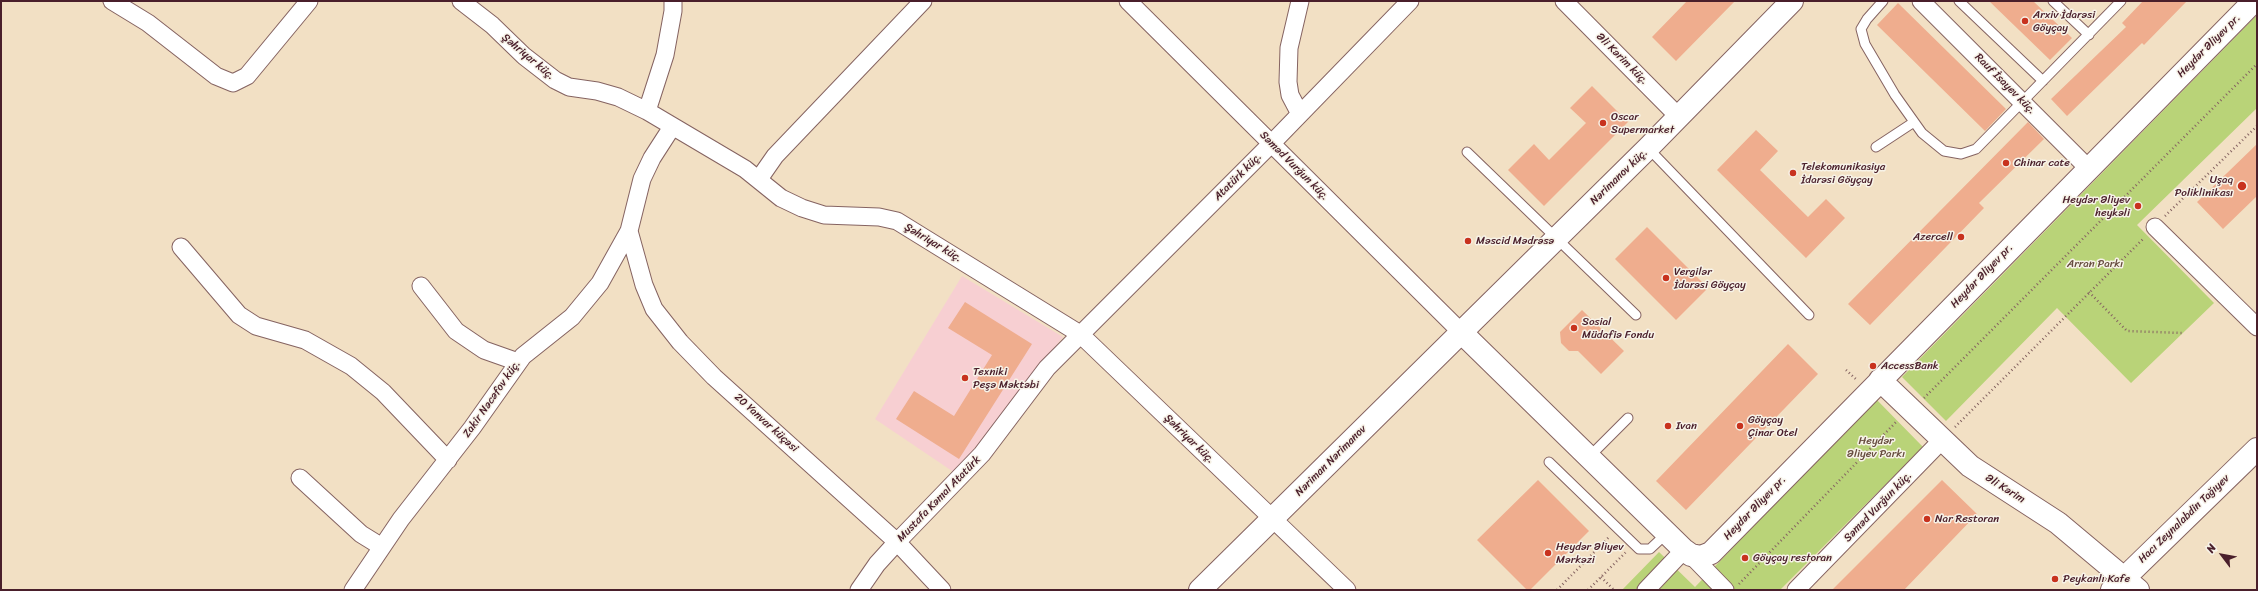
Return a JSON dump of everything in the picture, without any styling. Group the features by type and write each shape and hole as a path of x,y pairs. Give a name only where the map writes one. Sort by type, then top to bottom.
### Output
{"main road":[{"name":"Nərimanov küç.","path":"1460,332 1648,148 1792,1"},
{"name":"Heydər Əliyev pr.","path":"1695,553 1880,380 2254,1"},
{"path":"1460,332 1667,533 1695,553"},
{"name":"Nəriman Nərimanov","path":"1200,590 1460,332"},
{"name":"Əli Kərim","path":"1880,380 1942,440 1989,480 2058,523 2124,586"},
{"name":"Hacı Zeynalabdin Tağıyev","path":"2124,586 2257,449"}],"street":[{"path":"112,1 148,23 216,76 233,83 247,76 309,1"},
{"name":"Şəhriyar küç.","path":"462,1 492,25 524,56 555,80 569,87 597,90 618,97 647,111 759,179 781,198 802,208 824,215 879,217 897,221 1080,334 1347,590"},
{"path":"647,111 665,55 673,12 673,1"},
{"path":"759,179 774,156 923,1"},
{"name":"Səməd Vurğun küç.","path":"1128,1 1460,332"},
{"path":"1300,1 1289,48 1288,82 1290,95 1300,114"},
{"name":"Atatürk küç.","path":"1080,334 1271,144 1410,1"},
{"name":"Əli Kərim küç.","path":"1564,1 1679,117"},
{"name":"Rauf İsayev küç.","path":"1921,1 2088,168"},
{"name":"Zakir Nəcəfov küç.","path":"353,590 401,519 448,460 518,362 534,346 572,317 600,283 629,231 642,179 652,158 672,127"},
{"path":"2155,226 2254,319"},
{"name":"20 Yanvar küçəsi","path":"629,231 644,285 654,309 680,342 714,377 896,542 942,590"},
{"path":"181,246 239,315 256,326 305,340 351,366 383,392 448,460"},
{"path":"421,286 456,331 484,350 518,362"},
{"name":"Mustafa Kəmal Atatürk","path":"859,590 877,564 896,542 982,454 1047,368 1080,334"},
{"name":"Səməd Vurğun küç.","path":"1796,590 1942,440"},
{"path":"300,478 361,534 382,547"},
{"path":"1646,590 1695,553 1726,590"}],"lane":[{"path":"1883,1 1867,18 1861,29 1861,36 1895,95 1922,133 1944,150 1961,154 1976,149 2023,103 2121,1"},
{"path":"1959,1 2043,81"},
{"path":"2054,1 2089,35"},
{"path":"1876,147 1914,122"},
{"path":"1648,148 1809,315"},
{"path":"1467,152 1558,237 1636,315"},
{"path":"1589,457 1628,418"},
{"path":"1549,462 1639,549 1650,549 1667,533"}],"path":[{"path":"1923,398 2257,64"},
{"path":"1942,440 2257,126"},
{"path":"2089,292 2127,332 2182,333"},
{"path":"1734,590 1897,420"},
{"path":"1557,590 1617,529"},
{"path":"1588,590 1634,545"},
{"path":"1601,577 1614,590"}],"shaded area":[{"name":"Texniki Peşə Məktəbi","path":"962,276 1063,337 955,473 875,419"}],"green space":[{"name":"Arran Parkı","path":"2257,15 2257,108 2137,225 2214,303 2131,383 2057,308 1946,421 1902,377"},
{"name":"Heydər Əliyev Parkı","path":"1876,399 1923,447 1780,590 1622,590 1659,552 1695,587"}],"building":[{"path":"1687,1 1735,1 1676,61 1652,37"},
{"path":"1989,1 2033,1 2072,38 2050,60"},
{"path":"2143,1 2187,1 2144,45 2142,43 2067,116 2051,99 2126,27 2122,23"},
{"path":"1898,3 2006,109 1985,131 1877,25"},
{"path":"1592,86 1628,122 1544,206 1508,170 1534,144 1549,160 1586,123 1570,108"},
{"path":"2028,122 2044,139 1979,203 1984,208 1870,325 1848,304"},
{"path":"1756,130 1778,151 1760,170 1808,217 1826,199 1845,218 1806,258 1717,170"},
{"path":"2257,144 2257,196 2223,229 2197,202"},
{"path":"1647,227 1708,288 1676,320 1615,259"},
{"path":"965,302 1032,344 959,459 896,419 914,391 954,416 992,355 948,328"},
{"path":"1582,310 1624,351 1601,374 1578,351 1569,351 1561,343 1560,332"},
{"path":"1788,344 1818,374 1686,510 1656,481"},
{"path":"1538,480 1589,531 1530,590 1527,590 1477,540"},
{"path":"1942,480 1977,514 1904,590 1832,590"}],"place":[{"name":"Arxiv İdarəsi Göyçay","path":"2025,21"},
{"name":"Oscar Supermarket","path":"1603,123"},
{"name":"Chinar cate","path":"2006,163"},
{"name":"Telekomunikasiya İdarəsi Göyçay","path":"1793,173"},
{"name":"Uşaq Poliklinikası","path":"2242,186"},
{"name":"Heydər Əliyev heykəli","path":"2138,206"},
{"name":"Azercell","path":"1961,237"},
{"name":"Məscid Mədrəsə","path":"1468,241"},
{"name":"Vergilər İdarəsi Göyçay","path":"1666,278"},
{"name":"Sosial Müdafiə Fondu","path":"1574,328"},
{"name":"AccessBank","path":"1873,366"},
{"name":"Texniki Peşə Məktəbi","path":"965,378"},
{"name":"Ivan","path":"1668,426"},
{"name":"Göyçay Çinar Otel","path":"1740,426"},
{"name":"Nar Restoran","path":"1927,519"},
{"name":"Heydər Əliyev Mərkəzi","path":"1548,553"},
{"name":"Göyçay restoran","path":"1745,558"},
{"name":"Peykanlı Kafe","path":"2055,579"}]}
